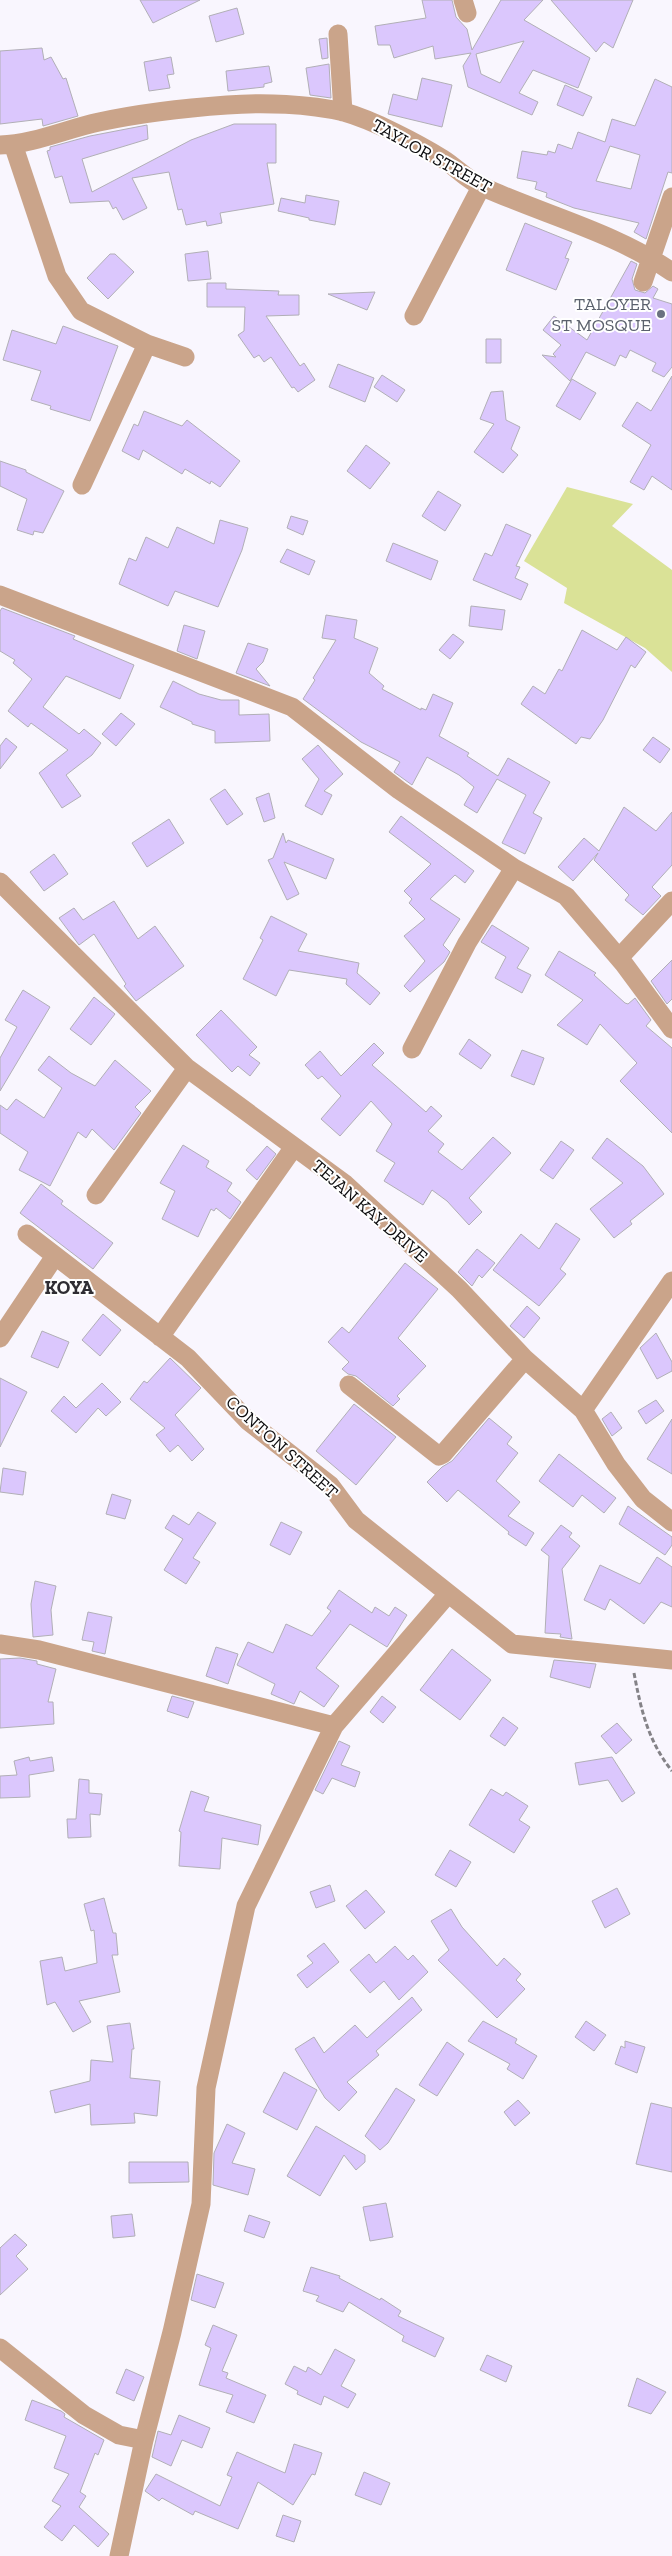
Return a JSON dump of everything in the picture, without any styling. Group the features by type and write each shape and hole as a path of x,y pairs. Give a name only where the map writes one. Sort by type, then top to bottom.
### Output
{"street":[{"path":"338,34 343,112"},
{"name":"TAYLOR STREET","path":"6,144 99,122 155,112 229,105 296,106 343,112 366,120 443,159 481,187 527,203 652,258 672,272"},
{"path":"6,144 57,276 81,311 147,344 185,357"},
{"path":"414,316 481,187"},
{"path":"643,282 672,197"},
{"path":"82,484 147,344"},
{"path":"0,595 292,707 398,790 514,868 566,896 620,958 672,1029"},
{"path":"412,1049 467,943 514,868"},
{"name":"TEJAN KAY DRIVE","path":"0,882 187,1068 345,1184 460,1288 525,1359 583,1410 616,1464 643,1499 672,1522"},
{"path":"620,958 672,901"},
{"path":"96,1195 187,1068"},
{"path":"160,1337 294,1147"},
{"name":"CONTON STREET","path":"27,1234 188,1358 248,1422 330,1485 356,1520 512,1644 630,1656"},
{"path":"0,1338 55,1256"},
{"path":"583,1410 672,1281"},
{"path":"349,1386 439,1456 443,1454 525,1359"},
{"path":"119,2556 144,2440 172,2332 201,2204 206,2088 246,1906 334,1726 448,1594"},
{"path":"0,1644 48,1652 334,1726"},
{"path":"630,1656 672,1660"},
{"path":"0,2348 84,2416 119,2435 144,2440"}],"path":[{"path":"630,1656 644,1724 658,1754 672,1771"}],"green space":[{"path":"567,487 633,504 612,526 672,570 672,672 645,648 564,603 567,588 524,561"}],"building":[{"path":"140,0 200,0 153,23"},
{"path":"422,0 452,0 456,17 467,29 472,50 501,0 543,0 524,20 590,58 578,88 533,70 519,93 538,102 532,115 468,87 463,66 471,53 435,59 433,46 394,58 390,45 378,45 375,26 426,18","holes":["524,41 500,83 481,74 476,54"]},
{"path":"551,0 633,0 613,48 604,42 596,52"},
{"path":"237,8 244,34 216,42 209,16"},
{"path":"327,38 328,58 322,59 319,39"},
{"path":"42,48 44,60 51,57 63,79 66,78 78,116 43,126 42,119 0,124 0,51"},
{"path":"171,57 174,74 167,75 170,88 149,91 144,62"},
{"path":"329,64 331,98 310,95 306,68"},
{"path":"269,66 272,82 264,84 264,87 228,91 226,71"},
{"path":"422,78 452,85 442,127 388,114 393,94 417,100"},
{"path":"655,79 672,87 672,173 668,172 646,239 634,232 639,223 574,208 546,197 547,193 535,189 537,182 517,178 522,151 547,155 548,151 555,153 558,144 572,149 578,132 605,142 612,119 635,126","holes":["610,146 640,155 631,189 596,181"]},
{"path":"565,85 592,97 583,116 557,105"},
{"path":"234,124 276,124 276,163 267,163 274,204 220,213 222,223 207,226 206,221 186,225 182,209 178,210 169,172 132,178 147,208 123,220 116,207 113,209 109,201 70,203 62,176 55,178 47,151 50,150 50,147 90,136 147,125 148,139 82,159 92,192 191,140"},
{"path":"306,195 339,201 335,225 278,211 281,198 305,203"},
{"path":"525,223 572,242 565,258 569,259 556,290 506,270"},
{"path":"208,251 211,279 188,281 185,254"},
{"path":"110,254 115,254 134,272 108,299 87,278"},
{"path":"631,261 637,264 632,279 635,290 645,293 653,286 658,289 653,298 672,304 672,367 664,377 652,371 656,363 630,350 626,358 620,355 615,366 586,352 570,381 542,355 556,357 553,354 561,345 543,330 554,316 587,340"},
{"path":"207,283 226,283 226,289 279,291 278,295 299,295 299,315 266,316 300,366 304,363 315,380 298,392 294,387 292,388 271,357 264,362 259,355 254,358 238,335 244,331 245,307 207,307"},
{"path":"375,292 367,310 328,294"},
{"path":"63,326 118,346 90,421 50,409 51,406 31,400 41,371 3,360 12,330 56,344"},
{"path":"486,339 501,339 501,363 486,363"},
{"path":"338,364 374,378 365,402 329,387"},
{"path":"382,375 405,390 397,402 374,387"},
{"path":"672,376 672,490 652,476 644,490 630,482 651,445 622,426 637,402 651,411"},
{"path":"572,379 596,393 580,420 556,406"},
{"path":"503,391 506,420 520,427 511,449 518,455 503,473 474,452 494,424 480,419 491,392"},
{"path":"144,411 182,426 187,420 240,461 220,487 211,481 210,484 185,469 182,474 143,450 139,460 122,451 134,424 138,426"},
{"path":"366,445 390,463 370,489 347,471"},
{"path":"0,461 26,470 26,472 64,491 43,533 34,531 33,535 17,530 27,499 0,486"},
{"path":"438,491 461,505 445,531 422,516"},
{"path":"291,516 308,521 303,535 287,528"},
{"path":"220,520 248,528 242,550 218,607 175,591 168,606 119,584 129,558 136,561 146,537 168,548 177,527 214,544"},
{"path":"506,524 531,535 516,566 520,567 515,578 528,584 521,600 473,580 485,553 492,556"},
{"path":"393,543 438,561 431,580 386,561"},
{"path":"287,549 315,561 309,575 280,562"},
{"path":"471,606 505,610 502,630 469,626"},
{"path":"2,608 75,636 73,639 134,665 120,699 66,676 43,707 79,734 84,729 101,743 92,755 66,775 81,796 62,808 39,773 68,750 31,723 28,727 8,711 32,679 13,663 15,660 0,651 0,611"},
{"path":"326,615 357,620 354,638 378,648 369,673 384,686 382,689 421,710 421,708 426,710 433,694 453,703 439,736 469,753 467,756 498,776 508,758 550,782 533,813 542,818 525,854 502,843 526,795 497,779 477,813 464,805 474,787 459,775 427,757 412,785 394,772 400,762 361,742 303,699 315,680 313,678 336,640 322,638"},
{"path":"184,625 205,631 197,659 177,651"},
{"path":"582,630 617,650 626,637 646,652 635,668 631,665 603,720 590,739 581,737 576,744 521,704 533,686 545,694 559,669 562,671"},
{"path":"453,634 464,642 450,659 439,650"},
{"path":"248,643 268,649 263,662 256,669 270,686 236,673"},
{"path":"173,681 199,694 221,700 239,700 239,715 269,714 270,741 215,743 215,731 192,724 192,722 160,707"},
{"path":"121,713 135,724 116,746 102,734"},
{"path":"653,737 670,749 660,763 643,750"},
{"path":"6,738 17,747 0,769 0,746"},
{"path":"318,745 343,774 324,791 332,795 322,815 305,806 319,779 302,759"},
{"path":"225,789 243,814 227,825 210,799"},
{"path":"269,793 275,818 264,822 256,798"},
{"path":"624,807 656,831 672,812 672,865 652,887 661,896 643,915 625,900 629,895 594,860 598,853 573,881 558,867 584,838 599,851"},
{"path":"401,816 474,871 465,883 455,875 430,899 460,919 443,945 450,952 444,962 410,992 404,986 425,961 404,936 425,919 409,903 412,899 404,891 431,864 389,832"},
{"path":"169,819 184,843 147,867 132,843"},
{"path":"283,833 286,843 288,840 334,859 326,879 284,862 299,894 287,900 268,860 273,858"},
{"path":"54,854 68,874 44,891 30,872"},
{"path":"114,901 138,939 155,926 184,966 136,1001 124,986 126,984 94,934 79,945 59,918 74,908 83,920"},
{"path":"271,916 307,934 298,951 359,963 357,973 380,993 370,1005 346,984 347,979 289,970 276,996 243,979 263,940 260,938"},
{"path":"492,925 529,948 517,968 531,975 522,993 495,978 506,957 481,942"},
{"path":"559,951 596,973 594,975 625,1003 628,1004 635,998 651,1020 646,1026 672,1048 672,1133 620,1081 637,1063 600,1024 587,1045 557,1025 583,1000 545,975"},
{"path":"672,960 672,999 667,1004 651,981"},
{"path":"23,990 50,1007 0,1091 0,1058 17,1027 5,1020"},
{"path":"94,997 115,1014 91,1045 70,1029"},
{"path":"221,1010 257,1047 249,1055 260,1063 250,1076 238,1066 232,1072 196,1035"},
{"path":"469,1039 491,1055 481,1069 459,1054"},
{"path":"374,1043 384,1053 372,1065 426,1112 431,1106 442,1116 428,1131 444,1144 438,1152 462,1170 493,1137 511,1153 469,1198 482,1212 469,1225 447,1201 432,1190 423,1205 384,1181 395,1163 376,1151 392,1124 371,1101 340,1136 321,1119 341,1096 322,1076 318,1079 305,1065 320,1051 341,1076"},
{"path":"522,1050 544,1058 534,1085 511,1076"},
{"path":"49,1056 71,1073 95,1086 115,1060 151,1091 135,1107 141,1113 114,1150 92,1129 86,1138 78,1132 50,1186 19,1170 28,1152 0,1133 0,1105 7,1110 16,1099 44,1118 62,1088 38,1070"},
{"path":"607,1138 643,1166 664,1194 630,1221 632,1224 614,1238 590,1209 623,1183 592,1158"},
{"path":"561,1141 574,1150 553,1179 540,1170"},
{"path":"183,1145 209,1161 206,1167 232,1183 227,1191 241,1202 230,1219 216,1208 214,1211 211,1209 198,1237 162,1219 175,1191 160,1183"},
{"path":"267,1146 276,1154 257,1180 246,1170"},
{"path":"41,1184 63,1201 61,1204 113,1243 93,1269 20,1213"},
{"path":"556,1223 580,1239 560,1269 566,1274 539,1306 493,1270 521,1234 539,1249"},
{"path":"477,1249 495,1263 482,1278 479,1275 472,1286 458,1272"},
{"path":"405,1263 438,1289 398,1338 426,1366 397,1396 400,1399 393,1406 356,1376 348,1374 342,1369 349,1362 328,1342 342,1327 349,1333"},
{"path":"527,1306 540,1318 524,1338 510,1326"},
{"path":"103,1314 121,1330 100,1356 82,1340"},
{"path":"42,1331 69,1342 58,1368 31,1357"},
{"path":"656,1333 672,1362 672,1371 657,1379 640,1348"},
{"path":"170,1358 201,1388 175,1415 204,1449 192,1461 178,1445 170,1452 156,1435 165,1428 130,1399 144,1381 147,1383"},
{"path":"0,1378 27,1392 0,1447"},
{"path":"102,1383 121,1402 106,1416 98,1408 76,1433 51,1411 64,1396 76,1408"},
{"path":"656,1400 664,1411 646,1424 638,1411"},
{"path":"354,1404 396,1437 356,1485 316,1451"},
{"path":"611,1412 622,1428 612,1436 602,1419"},
{"path":"489,1418 512,1437 507,1444 518,1453 496,1481 520,1502 508,1516 534,1533 526,1546 508,1534 509,1532 458,1490 447,1502 427,1482 442,1467 452,1461"},
{"path":"672,1419 672,1474 647,1459"},
{"path":"559,1454 616,1498 604,1513 582,1495 573,1507 539,1481"},
{"path":"3,1468 26,1472 23,1495 0,1492"},
{"path":"112,1494 131,1500 125,1519 106,1514"},
{"path":"628,1506 672,1537 672,1545 665,1555 619,1524"},
{"path":"198,1512 216,1523 193,1558 200,1562 186,1584 164,1570 183,1539 165,1528 173,1515 189,1525"},
{"path":"281,1522 302,1532 290,1555 270,1545"},
{"path":"561,1525 572,1533 569,1537 580,1546 562,1569 572,1639 560,1637 561,1634 545,1633 549,1556 541,1550"},
{"path":"657,1557 672,1567 672,1607 661,1602 644,1624 610,1599 605,1610 584,1600 600,1565 640,1584"},
{"path":"35,1581 56,1586 51,1610 53,1635 33,1637 31,1604"},
{"path":"339,1590 372,1613 375,1607 389,1616 395,1607 407,1615 387,1647 350,1624 316,1668 339,1686 324,1707 300,1691 294,1704 271,1694 275,1684 237,1665 248,1642 273,1653 286,1624 312,1636 331,1611 327,1608"},
{"path":"88,1612 112,1617 105,1654 92,1651 94,1642 82,1640"},
{"path":"216,1647 238,1654 228,1684 206,1676"},
{"path":"452,1649 491,1680 460,1720 420,1690"},
{"path":"20,1658 37,1661 37,1664 56,1669 48,1702 53,1702 54,1724 0,1728 0,1659"},
{"path":"554,1660 596,1664 590,1688 550,1677"},
{"path":"172,1696 194,1702 188,1718 167,1711"},
{"path":"382,1696 396,1707 383,1723 370,1712"},
{"path":"503,1717 518,1728 505,1746 490,1736"},
{"path":"617,1723 632,1740 616,1754 601,1736"},
{"path":"339,1741 350,1746 341,1765 360,1772 355,1787 332,1778 323,1794 315,1790"},
{"path":"29,1757 30,1761 52,1757 54,1771 29,1775 30,1797 0,1798 0,1776 17,1775 14,1761"},
{"path":"612,1757 635,1793 622,1802 608,1780 579,1785 575,1763"},
{"path":"79,1779 89,1780 89,1793 102,1794 100,1815 90,1814 91,1837 68,1838 67,1819 76,1819"},
{"path":"491,1789 503,1796 506,1792 528,1806 519,1820 530,1827 514,1853 469,1825"},
{"path":"191,1791 209,1797 204,1811 261,1825 258,1845 222,1838 220,1869 179,1866 181,1832 179,1831"},
{"path":"450,1850 471,1862 456,1887 435,1875"},
{"path":"330,1885 335,1901 316,1908 310,1892"},
{"path":"617,1888 630,1914 605,1928 592,1901"},
{"path":"366,1890 385,1912 365,1929 346,1906"},
{"path":"104,1898 113,1933 116,1933 118,1955 112,1955 120,1992 79,2001 91,2022 73,2032 55,2002 47,2005 40,1961 62,1957 65,1971 97,1963 94,1930 91,1931 84,1904"},
{"path":"451,1909 462,1927 497,1966 504,1958 521,1974 516,1980 525,1989 497,2018 438,1960 449,1950 431,1921"},
{"path":"324,1943 339,1962 307,1988 297,1975 313,1963 307,1956"},
{"path":"395,1946 408,1960 413,1955 428,1972 399,2000 384,1981 370,1993 350,1970 369,1954 376,1963"},
{"path":"412,1997 422,2010 376,2051 379,2055 347,2082 357,2092 339,2111 325,2098 295,2049 314,2037 324,2053 355,2025 367,2038"},
{"path":"483,2021 517,2039 515,2043 537,2056 523,2079 507,2069 510,2064 468,2041"},
{"path":"586,2021 606,2035 594,2051 575,2037"},
{"path":"130,2023 134,2049 132,2049 130,2078 160,2081 157,2116 134,2113 135,2123 91,2125 90,2104 55,2113 50,2091 90,2081 91,2060 113,2062 107,2026"},
{"path":"625,2041 645,2047 637,2073 615,2064 621,2046 625,2048"},
{"path":"447,2042 464,2054 437,2096 419,2085"},
{"path":"284,2072 317,2090 297,2130 263,2112"},
{"path":"396,2088 415,2100 388,2143 380,2150 365,2136"},
{"path":"518,2100 530,2113 515,2126 504,2112"},
{"path":"651,2103 672,2108 672,2172 636,2164"},
{"path":"227,2124 245,2133 232,2163 255,2169 248,2195 213,2185 214,2153"},
{"path":"316,2126 365,2155 365,2162 356,2170 344,2155 320,2196 287,2176"},
{"path":"129,2162 188,2162 189,2182 129,2183"},
{"path":"386,2203 393,2237 370,2241 363,2207"},
{"path":"132,2214 135,2236 113,2238 111,2216"},
{"path":"249,2215 270,2222 264,2238 244,2231"},
{"path":"15,2234 27,2245 16,2256 28,2269 0,2295 0,2248"},
{"path":"311,2267 340,2276 339,2278 380,2300 381,2298 401,2311 398,2316 444,2338 435,2357 402,2341 404,2336 349,2302 343,2312 316,2301 319,2296 303,2291"},
{"path":"197,2274 224,2283 215,2308 191,2300"},
{"path":"213,2325 237,2335 222,2371 228,2373 226,2378 266,2395 254,2423 226,2412 233,2395 199,2385 211,2348 205,2345"},
{"path":"335,2349 355,2360 341,2386 356,2394 348,2408 324,2396 321,2405 297,2394 298,2391 285,2384 294,2366 306,2372 308,2367 321,2375"},
{"path":"487,2355 512,2366 506,2382 480,2370"},
{"path":"126,2369 144,2377 134,2401 116,2393"},
{"path":"637,2378 666,2392 651,2414 628,2406"},
{"path":"32,2400 61,2411 65,2414 64,2417 104,2440 98,2455 95,2453 80,2492 86,2496 79,2507 109,2534 98,2547 74,2525 62,2541 44,2527 61,2506 52,2501 69,2474 54,2468 66,2436 25,2420"},
{"path":"179,2415 210,2428 202,2448 182,2440 171,2466 152,2457 158,2431 171,2435"},
{"path":"294,2444 322,2453 315,2475 312,2474 293,2505 258,2482 238,2529 195,2511 193,2515 162,2498 159,2501 145,2491 156,2474 220,2506 232,2477 227,2475 237,2452 285,2473"},
{"path":"364,2472 390,2483 381,2505 355,2495"},
{"path":"283,2515 301,2521 294,2542 276,2536"}],"place":[{"name":"TALOYER ST MOSQUE","path":"661,314"}],"district":[{"name":"KOYA","path":"69,1287"}]}
